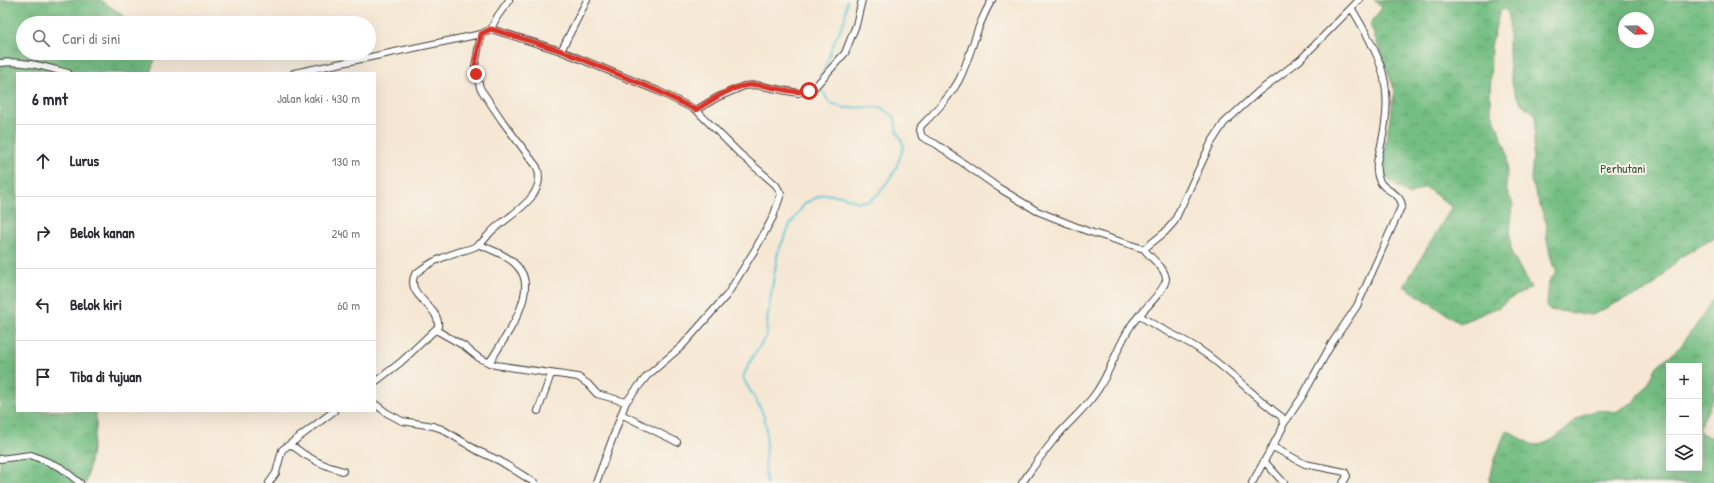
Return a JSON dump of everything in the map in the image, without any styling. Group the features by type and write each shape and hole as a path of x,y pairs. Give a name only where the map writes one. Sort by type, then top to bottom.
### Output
{"street":[{"path":"376,56 481,34 491,29 497,17 509,0"},
{"path":"562,51 587,0"},
{"path":"696,110 718,97 744,86 756,85 798,93 813,89 845,53 856,25 862,0"},
{"path":"992,0 982,18 958,81 945,100 921,126 920,130 922,137 936,144 1000,188 1037,211 1087,231 1144,249 1150,258 1163,269 1166,278 1162,289 1139,315 1124,336 1102,383 1095,394 1053,440 1022,483"},
{"path":"1144,249 1164,233 1174,222 1211,143 1224,123 1258,92 1300,60 1352,9 1359,0"},
{"path":"1252,483 1273,447 1284,424 1305,392 1332,343 1357,306 1402,204 1398,197 1382,186 1378,180 1376,171 1377,162 1388,102 1386,85 1382,65 1370,39 1352,9"},
{"path":"491,29 562,51 658,91 696,110 740,154 776,185 782,194 781,199 756,248 727,295 682,346 647,376 626,402 620,414 596,483"},
{"path":"376,381 438,327 438,317 414,290 412,279 420,270 438,259 480,244 486,236 532,198 539,185 540,176 537,167 494,110 480,88 475,66 481,34"},
{"path":"299,72 356,60"},
{"path":"0,63 14,61 64,72"},
{"path":"480,244 512,261 521,271 525,281 524,300 489,363"},
{"path":"1139,315 1203,352 1282,417 1284,424"},
{"path":"436,330 489,363 551,374 578,377 598,394 626,402"},
{"path":"538,411 551,374"},
{"path":"376,405 402,421 442,429 478,451 500,461 535,483"},
{"path":"269,483 276,473 282,450 333,412"},
{"path":"620,414 677,442"},
{"path":"290,444 327,468 343,472"},
{"path":"1273,447 1305,464 1345,472 1347,476 1343,483"},
{"path":"0,459 31,455 60,468 80,483"},
{"path":"1264,461 1284,483"}],"green space":[{"path":"0,0 101,0 123,16 16,16 16,60 155,60 150,72 16,72 16,412 96,412 96,428 86,483 0,483"},
{"name":"Perhutani","path":"1374,0 1714,0 1714,239 1709,240 1679,258 1654,285 1645,292 1620,301 1592,315 1550,310 1547,305 1549,281 1557,271 1553,266 1546,236 1547,225 1531,180 1536,114 1526,108 1516,95 1510,73 1509,16 1506,10 1500,9 1491,46 1490,107 1508,155 1506,185 1507,192 1513,203 1510,234 1511,252 1531,288 1509,299 1499,307 1460,323 1404,286 1452,207 1425,187 1409,195 1380,173 1395,91 1370,24 1382,8"},
{"path":"1714,297 1714,398 1702,422 1702,363 1666,363 1666,471 1702,471 1702,433 1714,439 1714,483 1489,483 1494,462 1506,430 1529,443 1536,445 1547,443 1579,418 1589,413 1601,410 1615,412 1634,402 1646,387 1657,366 1680,347"}],"waterway":[{"path":"822,76 832,47 845,19 847,0"},
{"path":"767,483 765,475 767,436 765,421 761,409 743,377 753,356 766,337 768,313 778,252 790,225 805,203 824,194 841,196 858,202 870,201 881,191 895,171 904,146 897,131 894,116 880,107 844,108 829,102 820,87 821,84"}],"route":[{"path":"476,74 475,66 481,34 491,29 562,51 658,91 696,110 730,91 744,86 756,85 798,93 809,91"}]}
